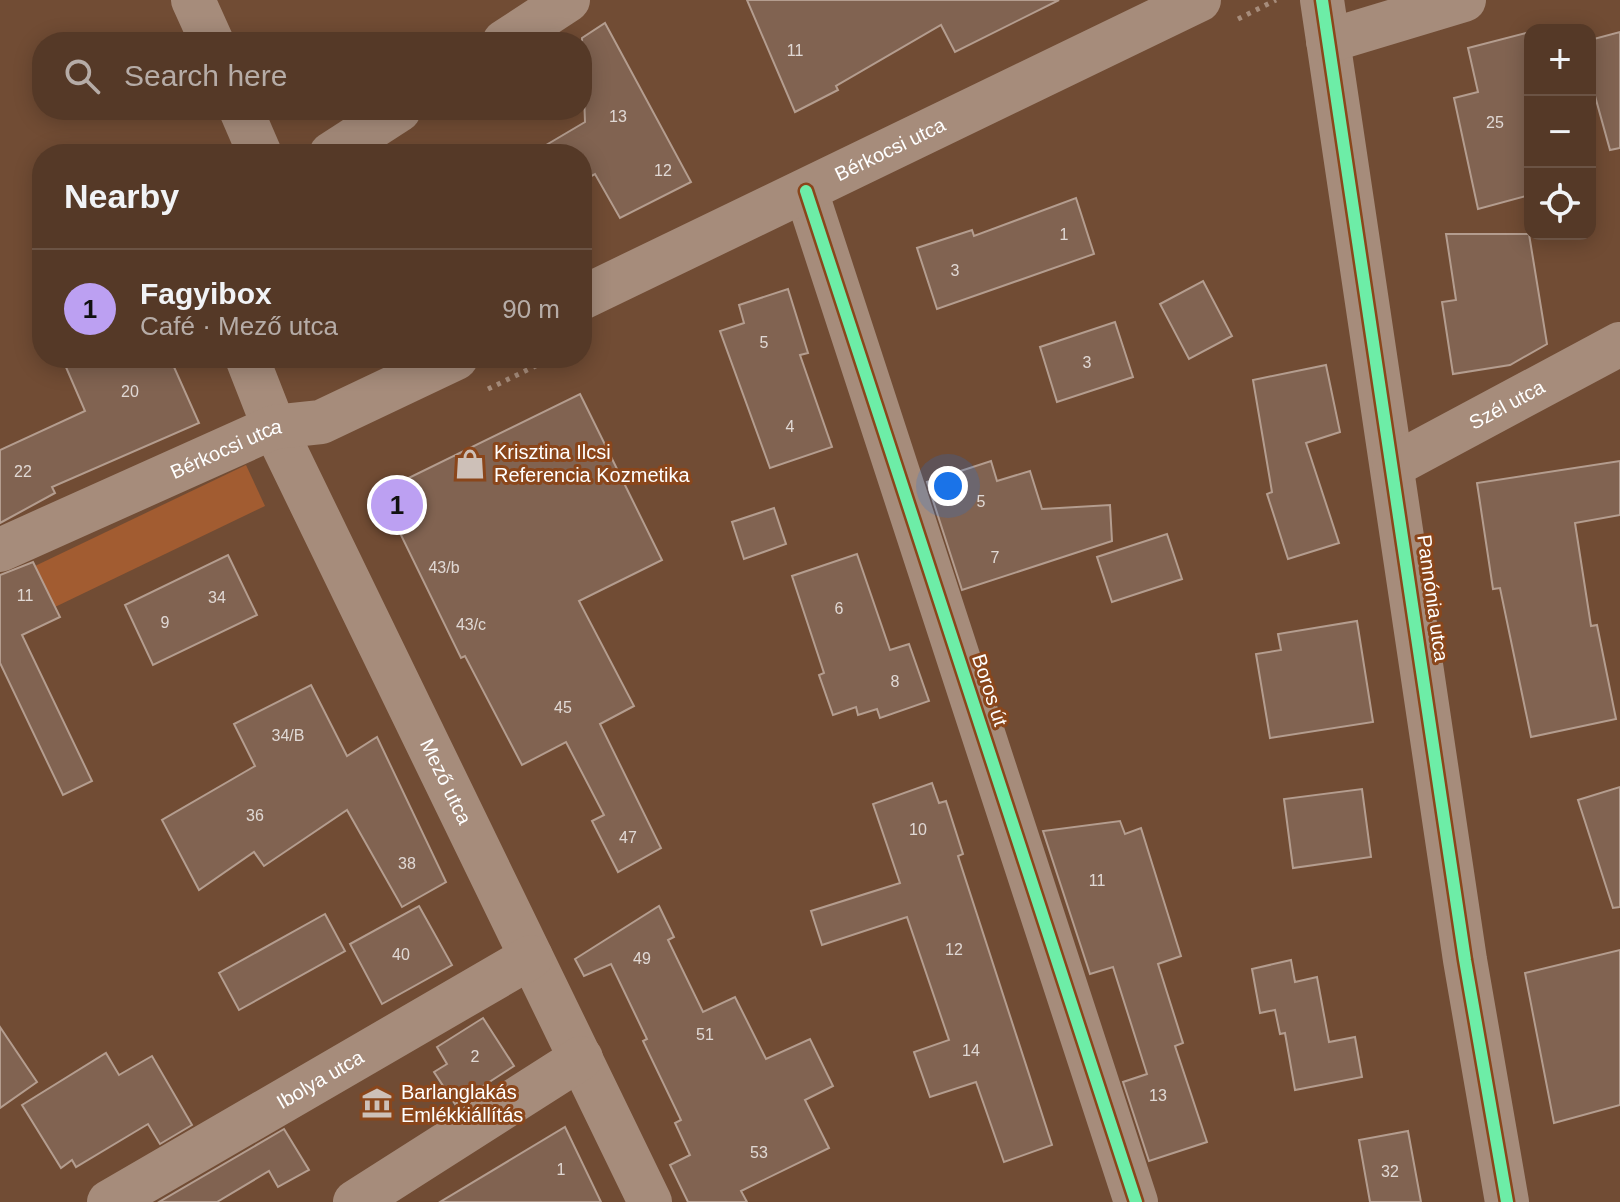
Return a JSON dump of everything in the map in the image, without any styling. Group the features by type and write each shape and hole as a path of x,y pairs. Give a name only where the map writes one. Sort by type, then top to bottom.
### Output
{"street":[{"path":"193,0 207,32"},
{"path":"519,32 568,0"},
{"name":"Bérkocsi utca","path":"592,293 1199,0"},
{"path":"1325,20 1464,0"},
{"name":"Pannónia utca","path":"1325,20 1394,465 1465,960 1507,1202"},
{"path":"245,120 256,144"},
{"path":"346,144 384,120"},
{"name":"Boros út","path":"806,191 1136,1202"},
{"name":"Szél utca","path":"1394,465 1620,344"},
{"name":"Mező utca","path":"251,368 274,427 650,1202"},
{"name":"Bérkocsi utca","path":"0,550 274,427 321,422 435,368"},
{"name":"Ibolya utca","path":"109,1202 531,957"},
{"path":"355,1202 581,1058"}],"shaded area":[{"path":"246,465 265,506 55,607 35,566"}],"building":[{"path":"747,0 1059,0 955,52 941,25 836,86 838,90 795,112"},
{"path":"605,23 691,182 620,218 595,174 592,176 592,144 548,144 585,120 592,120 591,32"},
{"path":"1620,32 1620,148 1610,150 1596,100 1596,38"},
{"path":"1524,34 1524,197 1478,209 1454,98 1478,92 1468,48"},
{"path":"1076,198 1094,254 937,309 917,248 972,230 974,236"},
{"path":"1446,234 1524,234 1524,240 1530,240 1547,344 1510,365 1453,374 1442,302 1456,300"},
{"path":"1203,281 1232,336 1189,359 1160,304"},
{"path":"788,289 808,353 800,355 832,447 770,468 720,331 744,323 739,305"},
{"path":"1115,322 1133,377 1057,402 1040,347"},
{"path":"1326,365 1340,432 1306,443 1339,543 1288,559 1267,494 1272,492 1253,380"},
{"path":"66,368 174,368 199,423 52,487 55,493 0,523 0,450 85,411"},
{"path":"580,394 662,560 579,601 634,706 600,724 661,848 618,872 592,821 604,815 566,742 522,765 465,656 461,658 380,492"},
{"path":"991,461 997,481 1030,471 1042,509 1110,505 1112,541 962,590 927,482"},
{"path":"1620,461 1620,515 1575,523 1591,626 1597,625 1616,719 1531,737 1500,588 1493,589 1477,483"},
{"path":"774,508 786,544 744,559 732,522"},
{"path":"1167,534 1182,579 1112,602 1097,557"},
{"path":"857,554 890,650 909,644 929,701 880,718 877,709 858,715 856,707 833,715 819,675 824,673 792,576"},
{"path":"228,555 257,615 153,665 125,605"},
{"path":"33,562 60,617 22,635 92,781 63,795 0,663 0,575"},
{"path":"1357,621 1373,722 1270,738 1256,654 1281,650 1278,634"},
{"path":"311,685 347,756 377,737 446,882 402,907 347,810 264,866 254,852 199,890 162,820 255,766 234,724"},
{"path":"932,783 939,803 946,801 963,854 958,856 1052,1145 1004,1162 976,1082 930,1097 914,1052 949,1040 907,917 822,945 811,911 900,883 873,804"},
{"path":"1620,787 1620,907 1613,908 1578,800"},
{"path":"1362,789 1371,857 1293,868 1284,799"},
{"path":"1120,821 1125,834 1141,828 1181,956 1158,964 1183,1043 1175,1046 1207,1142 1149,1161 1123,1082 1147,1074 1113,967 1090,974 1043,831"},
{"path":"419,906 452,965 382,1004 350,944"},
{"path":"659,906 674,937 668,940 703,1012 735,997 766,1059 810,1039 833,1086 805,1100 829,1148 741,1191 747,1202 688,1202 670,1165 690,1155 675,1123 681,1120 643,1041 647,1039 611,964 584,976 575,959"},
{"path":"325,914 345,951 239,1010 219,973"},
{"path":"1620,950 1620,1105 1554,1123 1525,973"},
{"path":"1291,960 1295,982 1317,977 1329,1042 1355,1037 1362,1077 1295,1090 1285,1033 1280,1034 1275,1010 1260,1013 1252,969"},
{"path":"483,1018 514,1066 455,1104 434,1072 447,1064 437,1047"},
{"path":"0,1027 37,1082 0,1108"},
{"path":"106,1053 119,1075 152,1056 192,1125 160,1144 148,1124 76,1167 72,1160 61,1168 22,1105"},
{"path":"565,1127 601,1202 440,1202"},
{"path":"284,1129 309,1170 278,1187 269,1171 217,1202 159,1202"},
{"path":"1408,1131 1421,1202 1370,1202 1359,1140"}],"cycle path":[{"path":"1322,0 1465,960 1507,1202"},
{"path":"806,191 1136,1202"}],"place":[{"name":"Krisztina Ilcsi Referencia Kozmetika","path":"470,464"},
{"name":"Fagyibox","path":"397,505"},
{"name":"Barlanglakás Emlékkiállítás","path":"377,1103"}]}
